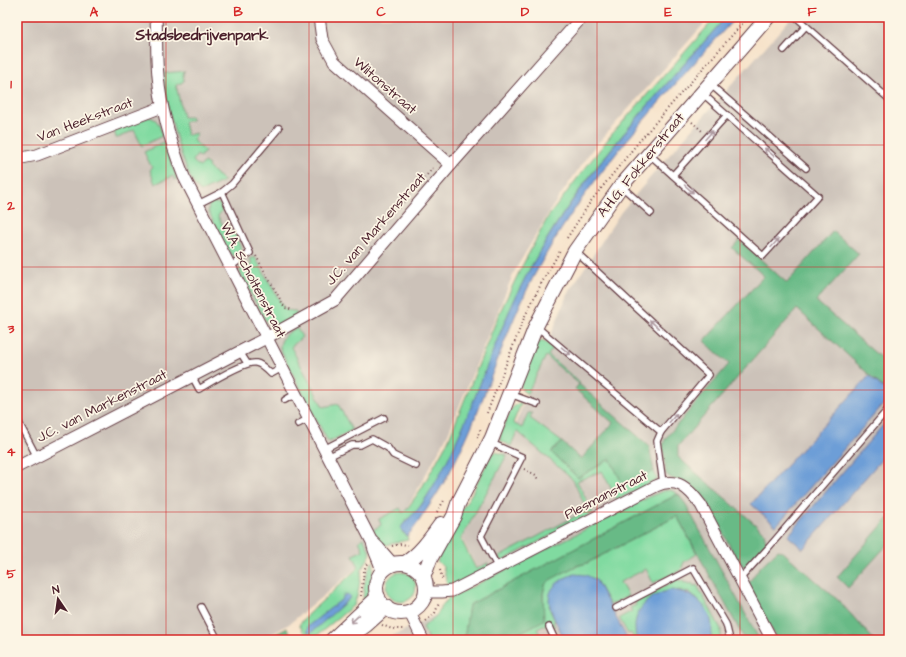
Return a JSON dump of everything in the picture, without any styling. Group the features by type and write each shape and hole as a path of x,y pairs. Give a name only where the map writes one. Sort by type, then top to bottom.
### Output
{"street":[{"name":"W.A. Scholtenstraat","path":"156,17 157,74 162,107 177,160 184,177 197,205 372,542 379,548 393,566"},
{"name":"Wiltonstraat","path":"320,17 322,39 327,51 334,61 451,165"},
{"name":"J.C. van Markenstraat","path":"17,467 240,352 335,300 451,165 582,17"},
{"name":"A.H.G. Fokkerstraat","path":"423,575 492,438 536,326 575,252 621,186 768,17"},
{"name":"Van Heekstraat","path":"17,159 37,155 162,107"},
{"name":"Plesmanstraat","path":"426,592 452,591 664,483 676,483 693,494 701,505 772,640"},
{"name":"A.H.G. Fokkerstraat","path":"393,566 411,560 458,504"},
{"path":"393,566 416,567 423,575 426,592 420,604 409,611 397,612 382,602 377,584 393,566"},
{"path":"342,638 366,624 382,602"},
{"path":"409,611 423,640"}],"lane":[{"path":"796,17 889,99"},
{"path":"784,50 806,26"},
{"path":"649,154 763,256 818,196 726,115 706,88"},
{"path":"706,88 806,168"},
{"path":"673,175 726,115"},
{"path":"197,205 222,192 232,184 279,128"},
{"path":"621,186 651,213"},
{"path":"222,192 250,253 229,267"},
{"path":"575,252 709,375 661,432 656,441 664,483"},
{"path":"536,326 661,432"},
{"path":"240,352 247,363"},
{"path":"218,363 224,375"},
{"path":"192,376 199,388 247,363 257,363 271,374 282,368"},
{"path":"285,400 295,394"},
{"path":"509,394 537,404"},
{"path":"740,579 889,408"},
{"path":"326,453 384,418"},
{"path":"17,419 37,457"},
{"path":"298,424 308,419"},
{"path":"326,453 352,444 360,445 372,439 388,448 393,455 416,466"},
{"path":"489,442 522,457 481,536 498,568"},
{"path":"616,608 693,568 726,624 730,640"},
{"path":"201,607 218,640"},
{"path":"548,627 555,640"}],"path":[{"path":"397,209 442,157"},
{"path":"250,253 256,255 285,308 294,310 298,309"},
{"path":"518,465 536,475 538,480"},
{"path":"380,624 392,629 401,630 410,628"}],"shaded area":[{"path":"17,17 710,17 591,151 553,206 514,272 447,436 405,512 359,566 289,624 262,640 17,640"},
{"path":"792,17 889,17 889,640 384,640 487,590 461,536 494,477 567,295 621,212 671,153"}],"green space":[{"path":"716,17 726,17 621,136 596,167 551,233 531,267 510,310 466,421 449,459 436,483 417,511 413,516 405,521 402,532 407,536 408,540 382,546 373,530 381,525 379,519 400,508 403,513 407,509 421,489 448,441 498,316 548,217 612,134"},
{"path":"185,71 183,73 184,81 176,85 183,117 192,117 192,120 184,122 187,135 197,133 193,140 205,151 200,157 197,155 193,161 200,167 204,162 209,165 208,167 224,181 201,192 190,177 180,150 165,90 164,73"},
{"path":"149,117 157,122 162,136 142,146 134,130 116,138 114,130"},
{"path":"164,142 177,179 175,180 173,176 155,184 150,170 152,168 144,152"},
{"path":"212,202 220,204 222,211 218,216 228,235 233,231 241,248 237,255 234,256 230,254 208,211 209,205"},
{"path":"833,231 859,254 816,301 889,365 889,389 887,391 797,309 678,446 678,457 764,533 767,545 752,562 744,567 728,543 705,499 689,484 673,479 666,474 663,446 665,439 729,364 704,341 764,276 732,248 739,240 787,283"},
{"path":"255,257 285,310 295,311 297,315 278,325 270,324 265,320 240,273 241,265 245,262 248,267 252,264 250,259"},
{"path":"297,328 302,337 291,347 323,407 338,404 352,430 329,442 280,349 283,338"},
{"path":"540,341 546,342 553,349 548,355 580,383 579,384 546,356 527,394 522,390 520,385 536,344"},
{"path":"579,384 649,446 654,471 623,485 610,459 578,478 551,452 562,442 581,459 613,423 575,389"},
{"path":"522,402 513,423 522,428 528,413 532,413 530,418 562,442 551,452 578,478 610,459 623,484 654,471 657,480 617,500 602,471 577,481 593,513 502,561 499,557 587,510 573,480 517,431 511,446 501,441 500,435 511,409"},
{"path":"496,452 507,455 461,539 476,569 488,563 488,568 450,586 447,584 443,567 437,561 457,517 472,493 492,453"},
{"path":"671,490 678,494 469,605 464,640 428,640 423,627 437,615 442,605 448,599 651,496 663,491"},
{"path":"678,494 685,503 758,637 755,640 745,640 677,516 587,563 576,566 550,580 545,585 543,594 544,620 518,634 511,640 464,640 469,605"},
{"path":"677,516 697,554 684,562 681,570 653,583 646,569 620,582 628,596 610,605 596,580 580,574 549,605 555,621 553,622 555,627 553,628 550,623 537,629 543,640 511,640 543,605 543,592 545,585 552,578 558,574 587,563"},
{"path":"889,517 889,543 848,588 837,577"},
{"path":"364,538 371,554 362,569 358,593 354,605 314,638 308,638 299,625 306,616 359,567 353,555 363,550 359,541"},
{"path":"778,550 782,551 839,601 874,640 777,640 748,584 759,568"},
{"path":"373,561 374,570 372,582 364,603 363,593 365,581 370,565"},
{"path":"401,572 407,573 415,581 415,593 407,601 401,602 395,601 387,593 386,587 387,581 395,573"},
{"path":"678,579 680,582 683,580 684,583 688,582 689,584 692,583 694,586 697,585 721,629 721,640 710,640 711,636 697,599 689,593 678,590 635,632 637,640 635,640 631,633 628,634 619,618 632,611 630,608 636,605 635,602"},
{"path":"287,628 293,637 288,640 265,640"}],"water":[{"path":"726,17 736,17 631,135 583,197 561,230 525,293 461,450 445,480 418,523 407,536 402,531 401,527 422,504 454,447 517,294 552,231 574,198 622,136"},
{"path":"869,376 889,393 889,398 776,526 751,504"},
{"path":"889,418 889,451 803,549 788,536"},
{"path":"574,574 586,575 596,580 628,640 565,640 551,611 549,602 550,594 554,587 562,580"},
{"path":"670,590 688,594 703,605 711,621 712,630 710,640 637,640 635,622 638,614 647,602 661,593"},
{"path":"347,594 350,596 349,599 312,632 309,633 307,631 308,626"}],"district":[{"name":"Stadsbedrijvenpark","path":"202,35"}]}
